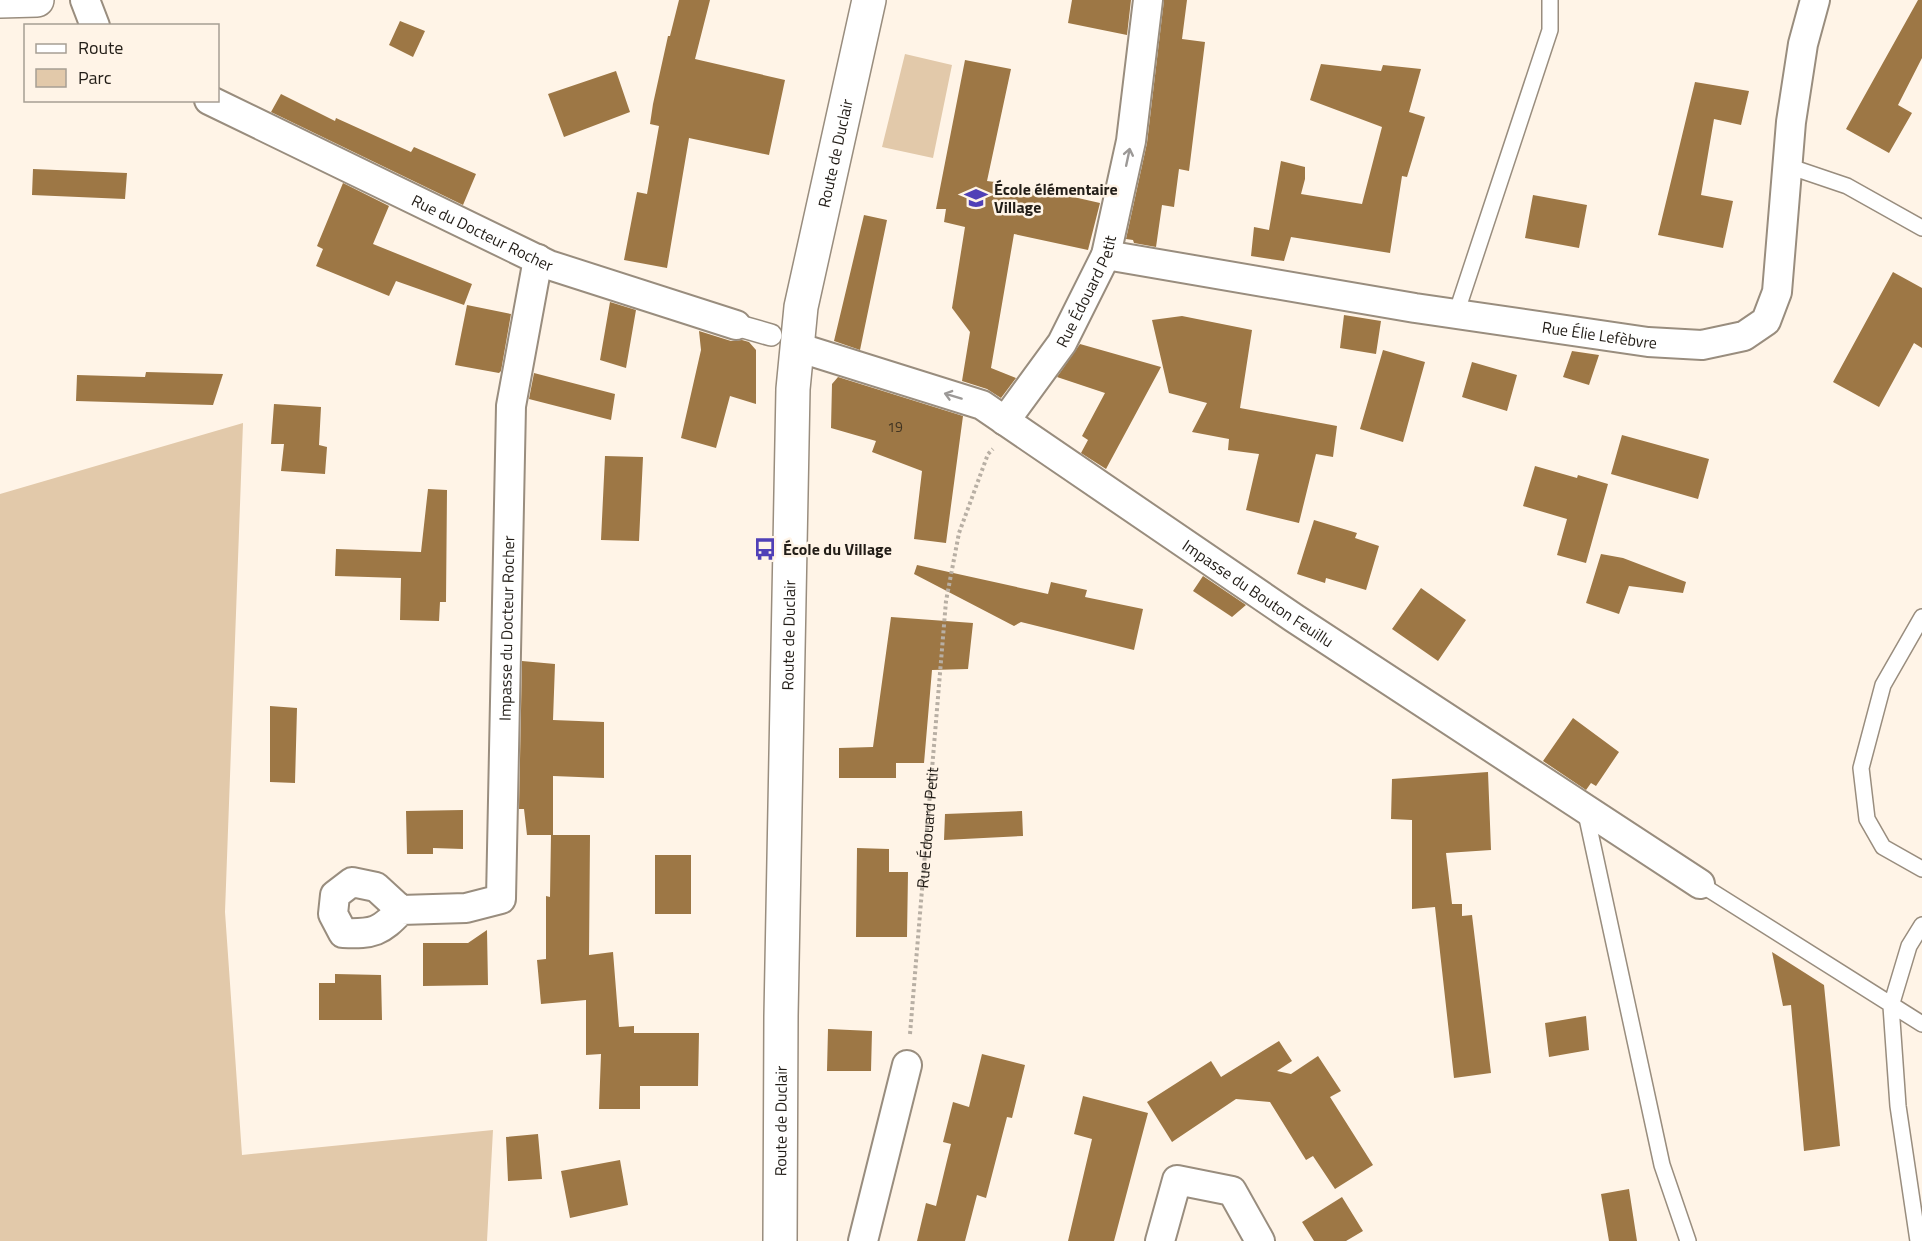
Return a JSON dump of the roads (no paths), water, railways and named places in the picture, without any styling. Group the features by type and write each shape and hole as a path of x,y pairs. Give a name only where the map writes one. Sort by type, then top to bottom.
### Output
{"main road":[{"path":"0,1 37,0"},
{"name":"Route de Duclair","path":"780,1241 793,389 784,341 801,307 869,0"}],"street":[{"path":"85,0 94,24"},
{"name":"Rue Édouard Petit","path":"1011,424 1062,343 1106,255 1131,141 1148,0"},
{"name":"Rue Élie Lefèbvre","path":"1106,255 1456,314 1648,342 1702,345 1744,336 1766,321 1777,292 1791,122 1803,44 1815,0"},
{"name":"Rue du Docteur Rocher","path":"213,102 538,259 784,341"},
{"name":"Impasse du Docteur Rocher","path":"401,910 466,908 501,899 511,406 538,259"},
{"name":"Impasse du Bouton Feuillu","path":"784,341 982,405 1294,618 1700,884"},
{"path":"863,1241 907,1065"},
{"path":"1160,1241 1177,1180 1232,1191 1260,1241"}],"lane":[{"path":"1456,314 1550,30 1550,0"},
{"path":"1788,166 1847,186 1922,228"},
{"path":"1922,617 1883,685 1861,768 1867,819 1882,847 1922,869"},
{"path":"1585,809 1662,1164 1688,1241"},
{"path":"1700,884 1922,1024"},
{"path":"1918,1241 1898,1106 1891,1006 1909,946 1922,925"}],"place":[{"name":"École élémentaire Village","path":"976,198"},
{"name":"École du Village","path":"765,549"}]}
